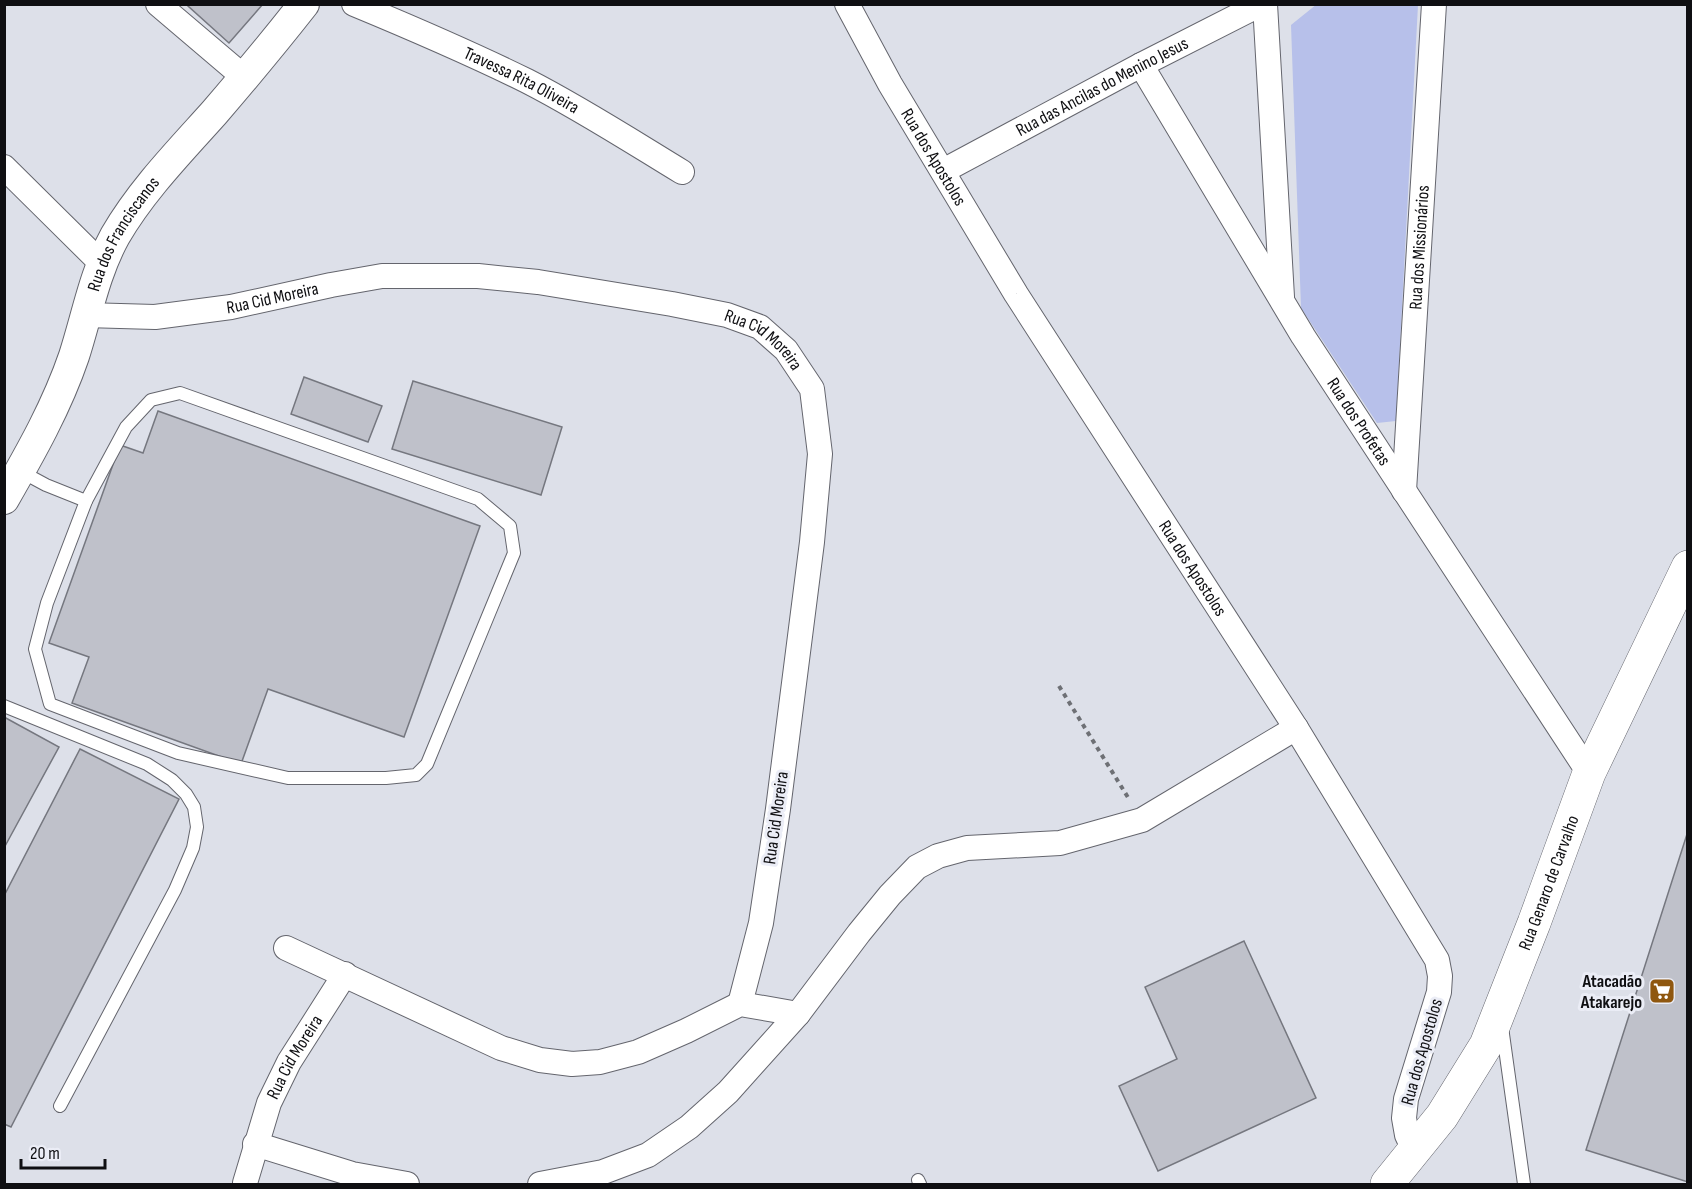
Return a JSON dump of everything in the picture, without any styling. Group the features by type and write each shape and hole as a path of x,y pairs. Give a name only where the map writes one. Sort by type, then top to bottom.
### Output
{"main road":[{"name":"Rua Genaro de Carvalho","path":"1386,1185 1442,1116 1486,1045 1589,773 1688,567"}],"street":[{"path":"158,4 245,78"},
{"name":"Rua dos Franciscanos","path":"4,499 60,394 101,263 116,236 138,201 245,78 304,4"},
{"name":"Travessa Rita Oliveira","path":"354,4 444,41 529,82 682,172"},
{"name":"Rua dos Apostolos","path":"847,4 890,84 1016,294 1296,728 1437,960 1440,976 1439,992 1406,1099 1404,1118 1407,1135 1414,1150"},
{"path":"1263,4 1283,303"},
{"name":"Rua das Ancilas do Menino Jesus","path":"943,171 1141,65 1263,4"},
{"name":"Rua dos Missionários","path":"1404,491 1434,4"},
{"name":"Rua dos Profetas","path":"1141,65 1283,303 1589,773"},
{"path":"4,167 101,263"},
{"name":"Rua Cid Moreira","path":"85,315 155,317 231,307 382,276 478,276 538,282 727,315 760,327 786,350 812,389 820,454 792,702 761,923 740,1004"},
{"path":"540,1185 603,1173 648,1155 689,1126 728,1092 798,1014 878,910 917,867 938,856 967,848 1060,843 1143,820 1296,728"},
{"path":"286,948 501,1048 540,1060 572,1064 600,1062 638,1052 740,1004 798,1014"},
{"name":"Rua Cid Moreira","path":"245,1183 269,1103 289,1062 345,974"},
{"path":"255,1144 352,1174 407,1185"}],"lane":[{"path":"180,393 478,499 510,525 514,553 427,764 416,775 386,778 288,778 178,753 50,705 35,649 47,603 86,501 126,428 151,400 180,393"},
{"path":"20,471 46,485 86,501"},
{"path":"4,706 147,764 172,780 186,794 194,807 196,817 197,827 193,848 175,890 60,1106"},
{"path":"1500,1011 1524,1185"}],"path":[{"path":"1059,686 1143,820"}],"shaded area":[{"path":"1317,4 1418,5 1396,421 1377,423 1301,308 1291,25"}],"building":[{"path":"189,4 263,4 229,43 188,6"},
{"path":"304,377 382,406 368,442 291,414"},
{"path":"413,381 562,427 541,495 392,449"},
{"path":"158,411 480,526 404,737 268,689 241,764 72,703 89,657 49,643 120,445 143,453"},
{"path":"4,717 59,747 4,848"},
{"path":"80,749 179,799 11,1127 4,1124 4,896"},
{"name":"Atacadão Atakarejo","path":"1688,831 1688,1182 1586,1150"},
{"path":"1244,941 1316,1098 1158,1171 1119,1086 1177,1059 1145,987"}],"place":[{"name":"Atacadão Atakarejo","path":"1662,991"}]}
